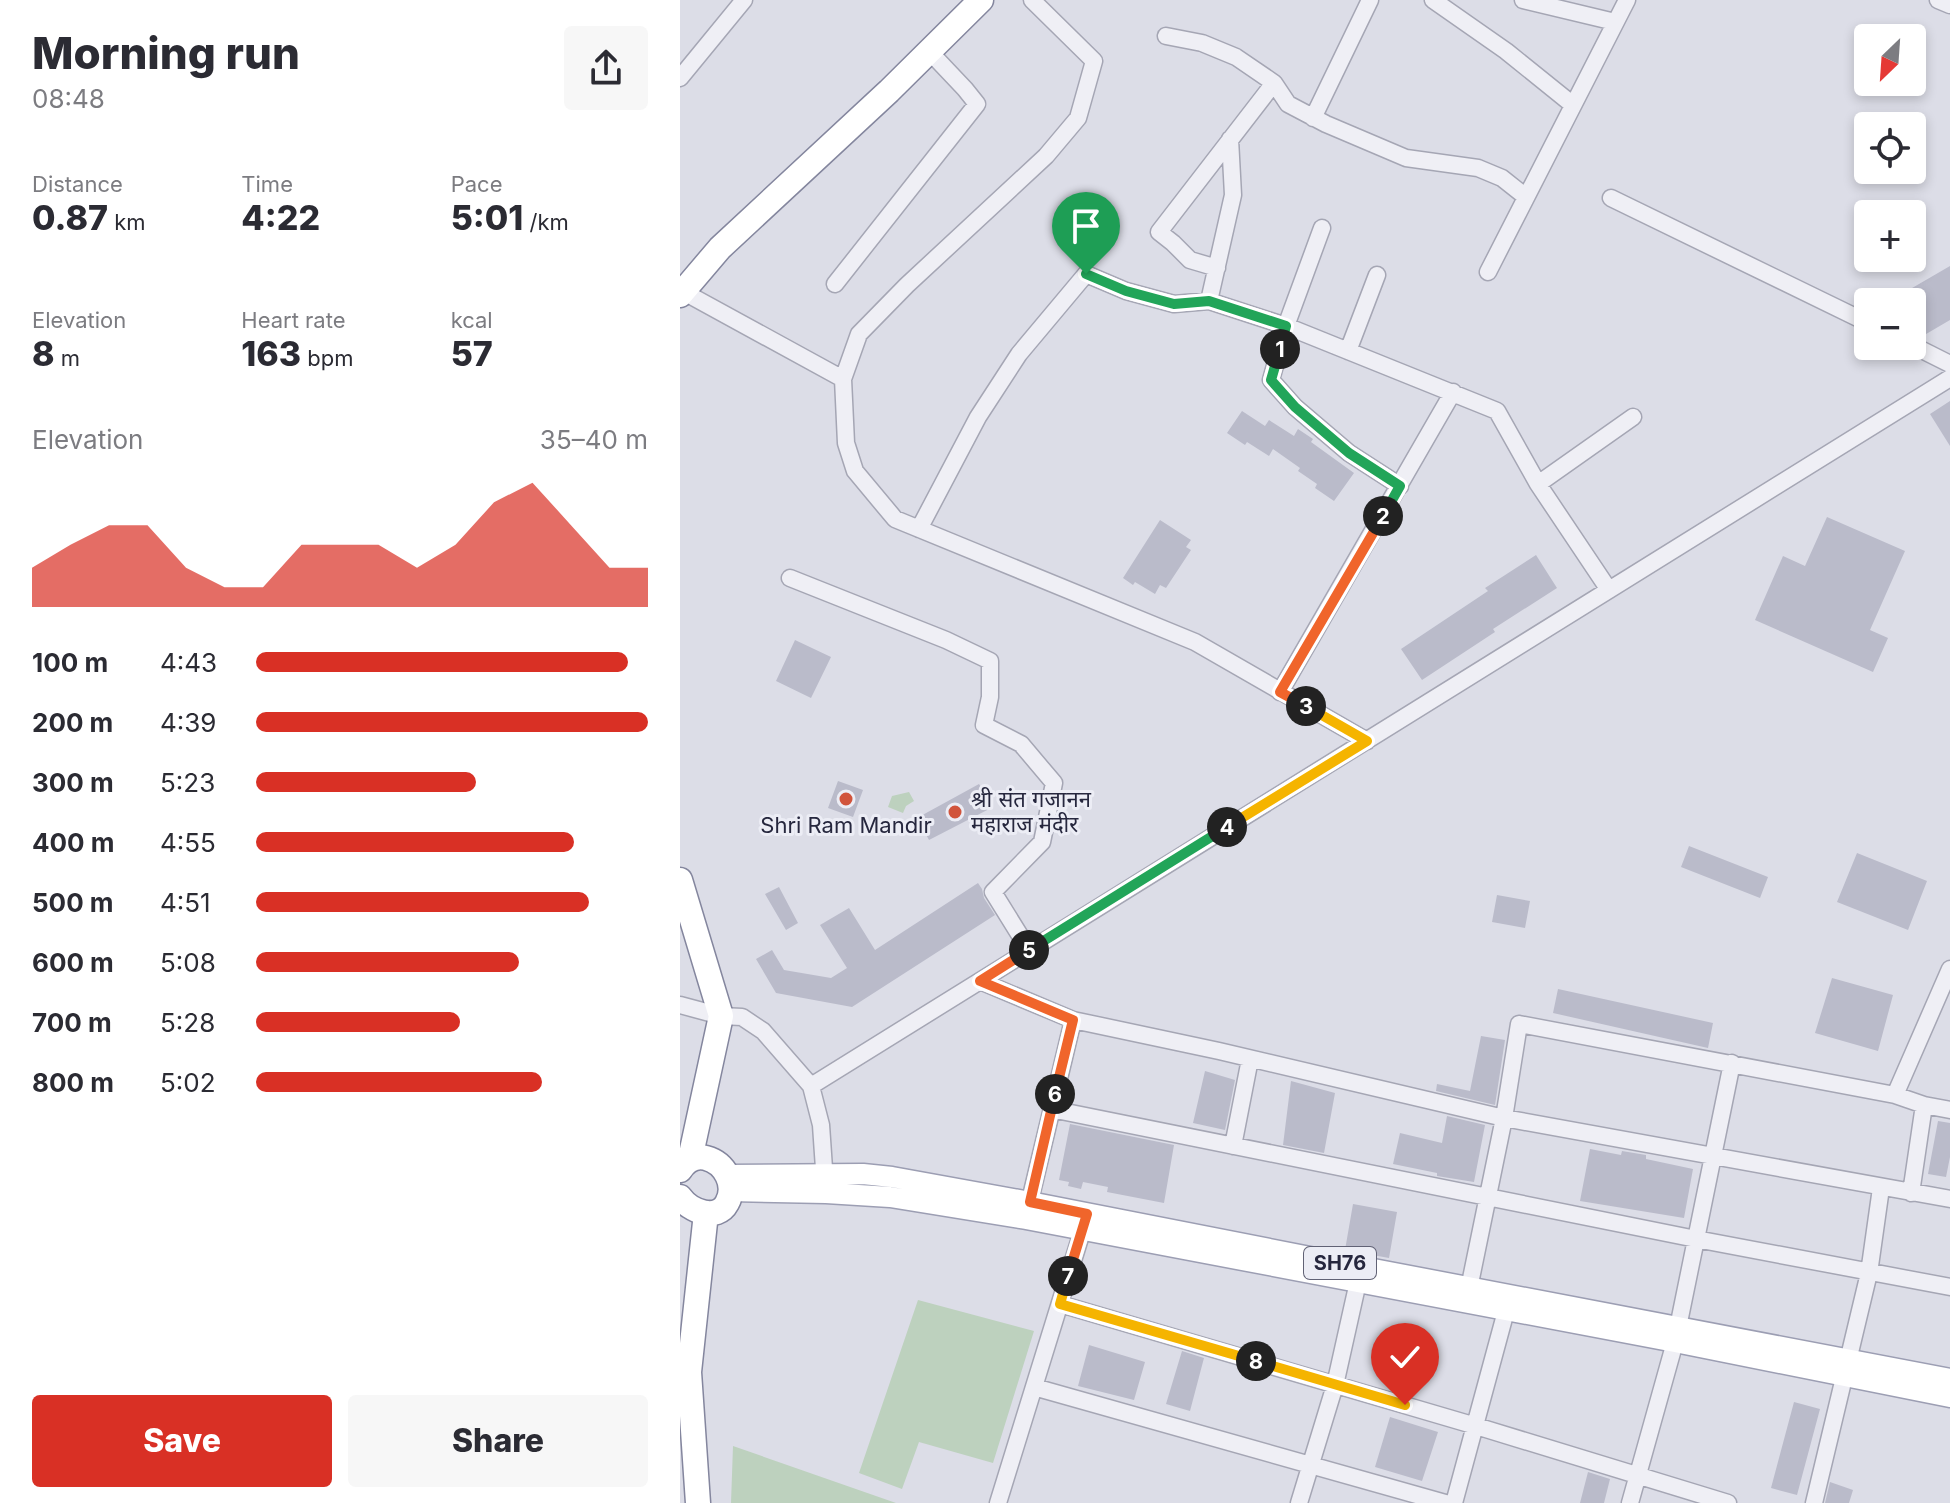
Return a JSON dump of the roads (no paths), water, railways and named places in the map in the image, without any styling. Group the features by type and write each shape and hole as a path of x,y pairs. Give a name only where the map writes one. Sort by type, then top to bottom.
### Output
{"highway":[{"path":"681,293 720,248 889,91 981,0"},
{"path":"680,880 721,1016 685,1165"},
{"path":"680,1197 687,1207 706,1213 722,1209 727,1204 729,1183 722,1166 707,1158 685,1165"},
{"path":"698,1503 689,1372 706,1213"}],"main road":[{"name":"SH76","path":"729,1183 825,1184 890,1197 1028,1210 1846,1368 1950,1397"},
{"name":"SH76","path":"1468,1295 1506,1311 1677,1334"},
{"name":"SH76","path":"1846,1368 1950,1379"}],"street":[{"path":"680,78 744,0"},
{"path":"1032,0 1094,61 1078,118 1046,156 859,334 843,379 846,443 855,471 895,519 1195,642 1367,741"},
{"path":"1313,118 1370,0"},
{"path":"1433,0 1506,51 1573,105"},
{"path":"1523,0 1615,22"},
{"path":"1488,272 1627,0"},
{"path":"1938,0 1950,5"},
{"path":"1166,36 1202,43 1236,57 1274,83 1288,104 1313,118 1406,158 1478,168 1502,178 1526,197"},
{"path":"835,284 977,104 929,51"},
{"path":"1217,268 1190,260 1159,232 1274,83"},
{"path":"1209,301 1233,195 1230,139"},
{"path":"1611,198 1854,316"},
{"path":"1322,228 1286,326 1271,380 1295,407 1349,453 1400,486"},
{"path":"919,529 978,417 1019,354 1086,274 1126,291 1174,304 1209,301 1286,326 1497,411 1538,484 1609,590"},
{"path":"1348,351 1377,275"},
{"path":"681,293 843,379"},
{"path":"1926,352 1950,364"},
{"path":"811,1086 1950,378"},
{"path":"1280,692 1453,392"},
{"path":"1538,484 1633,417"},
{"path":"790,578 946,640 990,661 990,697 984,725 1021,744 1054,783 1042,842 993,892 1029,950"},
{"path":"1895,1095 1950,969"},
{"path":"980,981 1073,1020 1504,1118 1950,1199"},
{"path":"680,1005 721,1016 742,1017 763,1031 811,1086 821,1125 825,1184"},
{"path":"1028,1210 1073,1020"},
{"path":"1468,1295 1504,1118 1519,1024 1895,1095 1950,1110"},
{"path":"1233,1146 1250,1059"},
{"path":"1630,1503 1677,1334 1732,1063"},
{"path":"1911,1193 1924,1105"},
{"path":"1051,1109 1950,1287"},
{"path":"1814,1503 1869,1273 1881,1188"},
{"path":"998,1503 1085,1221"},
{"path":"1299,1503 1335,1385 1360,1275"},
{"path":"1060,1304 1728,1503"},
{"path":"1454,1503 1506,1311"},
{"path":"1034,1387 1445,1503"}],"place":[{"name":"Shri Ram Mandir","path":"846,799"},
{"name":"श्री संंत गजानन महाराज मंदीर","path":"955,812"}]}
